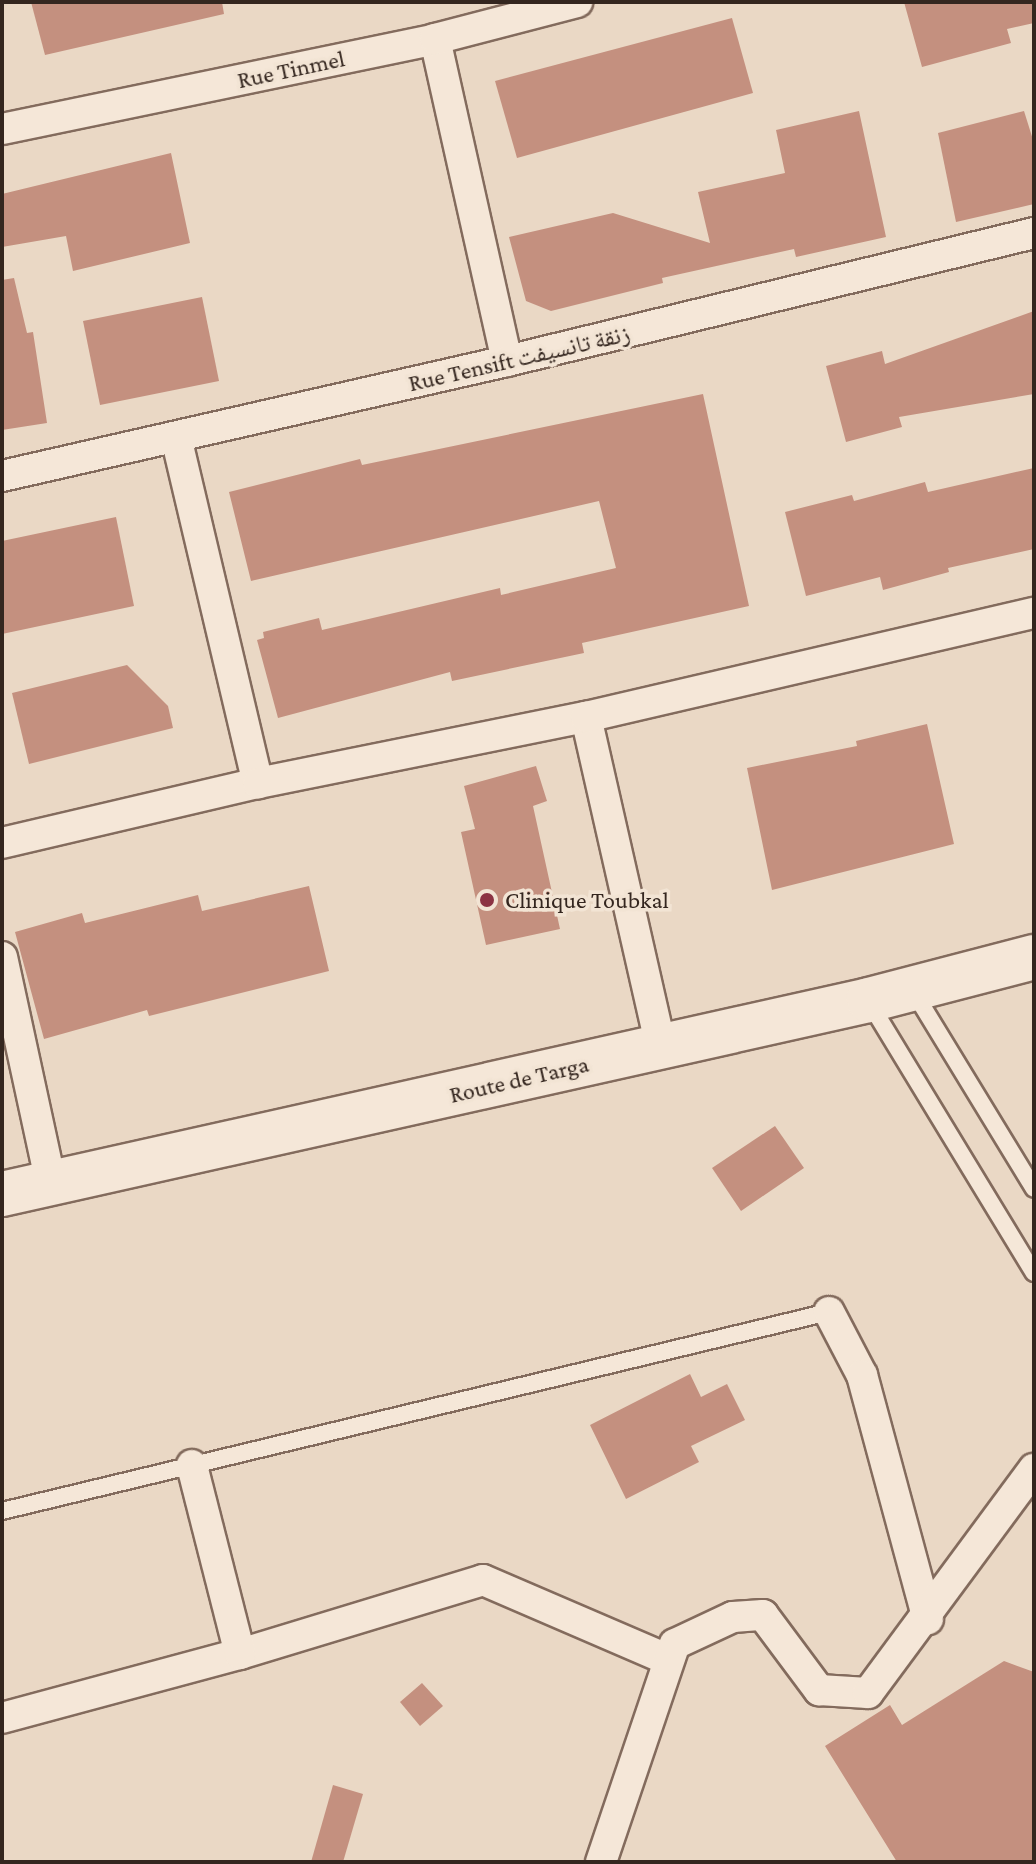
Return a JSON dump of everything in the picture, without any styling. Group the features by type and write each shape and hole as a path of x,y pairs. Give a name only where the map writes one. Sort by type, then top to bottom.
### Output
{"main road":[{"name":"Route de Targa","path":"2,1194 661,1048 869,1000 1034,957"}],"street":[{"name":"Rue Tinmel","path":"2,129 435,39 577,2"},
{"path":"435,39 507,361"},
{"name":"Rue Tensift زنقة تانسيفت","path":"2,476 507,361 1034,233"},
{"path":"176,437 258,783"},
{"path":"2,843 258,783 586,717 1034,613"},
{"path":"586,717 661,1048"},
{"path":"2,957 51,1183"},
{"path":"829,1312 862,1375 928,1619"},
{"path":"192,1465 240,1654"},
{"path":"601,1862 675,1644 733,1617 763,1615 819,1690 868,1693 928,1619 1034,1469"},
{"path":"2,1718 240,1654 483,1580 669,1660"}],"lane":[{"path":"912,989 1034,1189"},
{"path":"869,1000 1034,1273"},
{"path":"2,1511 829,1312"}],"building":[{"path":"31,2 222,2 224,14 45,55"},
{"path":"904,2 1034,2 1034,23 1007,29 1011,43 922,67"},
{"path":"732,18 753,93 517,158 495,81"},
{"path":"859,111 886,237 796,257 794,249 662,278 663,283 551,311 526,301 509,237 613,213 710,243 698,192 785,173 776,130"},
{"path":"1024,111 1034,143 1034,204 956,222 938,133"},
{"path":"171,153 190,243 73,271 66,236 2,247 2,194"},
{"path":"14,278 27,333 33,332 47,423 2,430 2,280"},
{"path":"202,297 219,381 100,405 83,321"},
{"path":"1034,311 1034,394 899,417 902,427 846,442 826,366 882,351 885,364"},
{"path":"703,394 749,606 582,643 584,653 452,681 450,672 278,718 257,640 264,638 263,632 319,618 322,630 500,588 501,595 616,568 599,501 251,581 229,492 360,459 362,465"},
{"path":"1034,468 1034,549 948,568 949,572 883,590 880,577 806,596 785,512 852,495 854,501 925,482 928,492"},
{"path":"116,517 134,606 2,634 2,541"},
{"path":"127,665 168,706 173,728 29,764 12,693"},
{"path":"927,724 954,844 772,890 747,768 857,746 856,741"},
{"path":"536,766 547,801 533,806 560,929 486,945 461,832 475,829 464,786"},
{"path":"309,886 329,971 149,1016 147,1010 44,1039 15,932 82,913 85,923 198,895 202,911"},
{"path":"775,1126 804,1168 741,1211 712,1168"},
{"path":"690,1374 701,1397 727,1384 745,1420 691,1446 699,1462 626,1499 590,1425"},
{"path":"1004,1661 1034,1672 1034,1862 897,1862 825,1746 890,1705 902,1725"},
{"path":"422,1683 443,1706 420,1726 400,1702"},
{"path":"333,1785 363,1794 343,1862 311,1862"}],"place":[{"name":"Clinique Toubkal","path":"487,900"}]}
